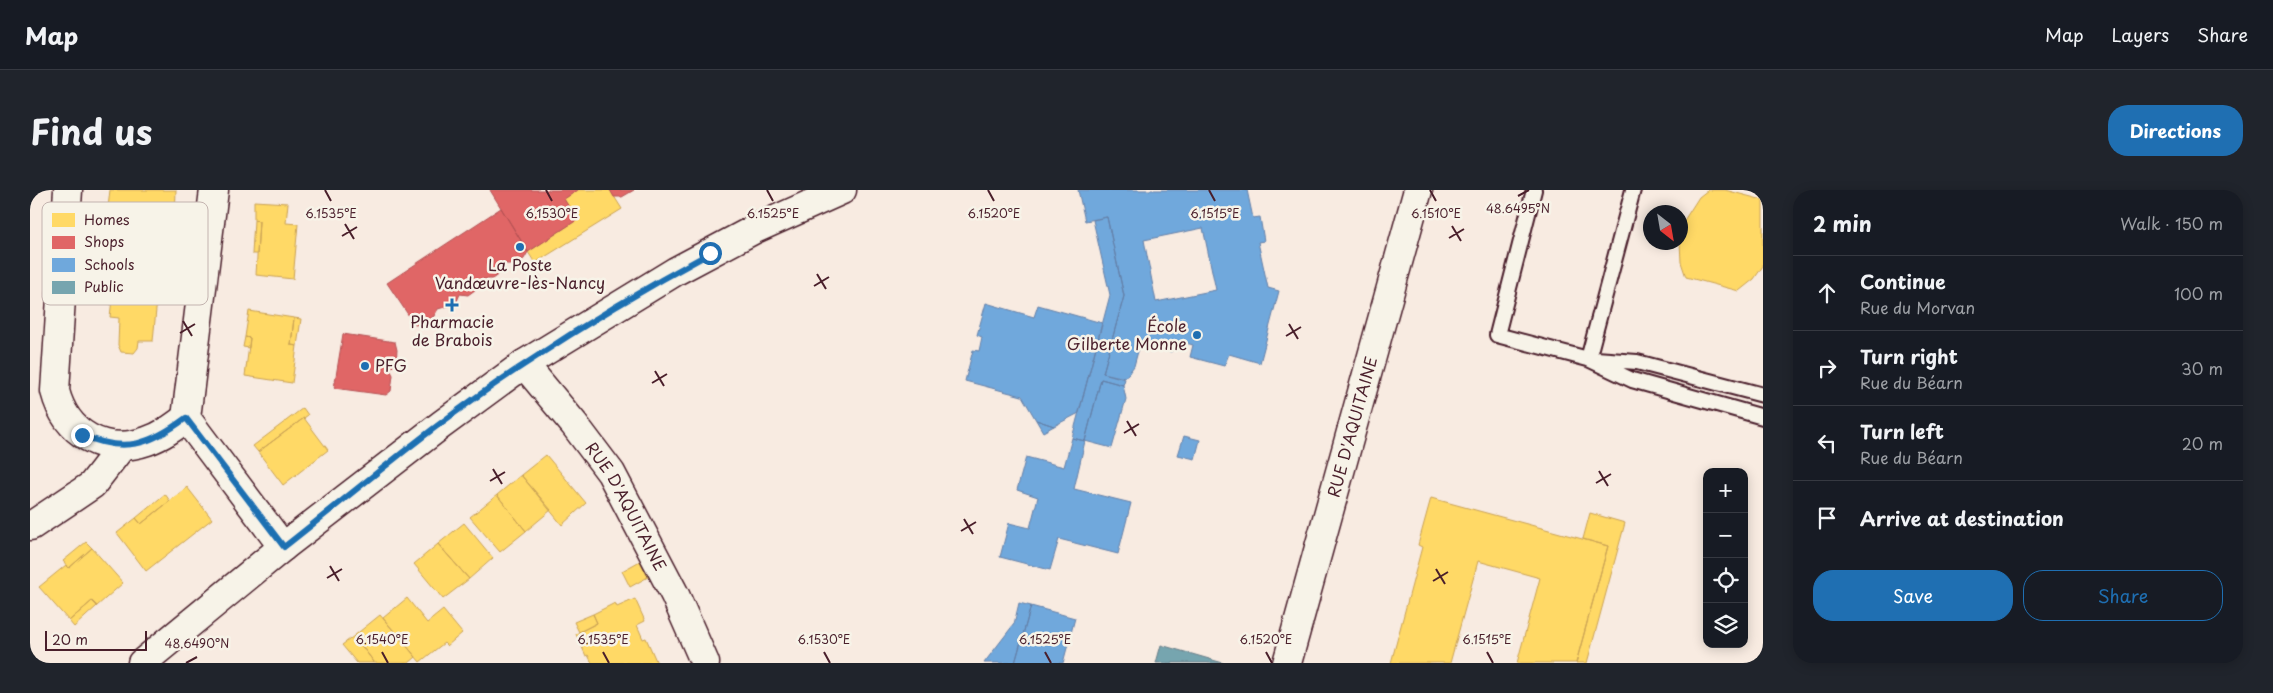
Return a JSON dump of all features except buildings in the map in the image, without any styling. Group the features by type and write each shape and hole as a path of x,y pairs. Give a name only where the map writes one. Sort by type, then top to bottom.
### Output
{"street":[{"path":"208,239 214,190"},
{"path":"142,663 284,547 441,425 524,364 676,271 755,229 842,190"},
{"name":"RUE D'AQUITAINE","path":"1287,663 1418,190"},
{"path":"61,305 55,391 60,408 71,425 82,435 98,442 122,446 147,441 167,432 186,418"},
{"path":"200,305 186,418 284,547"},
{"name":"RUE D'AQUITAINE","path":"524,364 574,424 611,473 662,570 704,663"},
{"path":"31,526 92,485 122,446"}],"lane":[{"path":"1534,190 1497,335 1588,359 1632,380 1763,417"},
{"path":"1588,359 1634,190"},
{"path":"1588,359 1637,362 1763,395"}],"place":[{"name":"La Poste Vandœuvre-lès-Nancy","path":"520,247"},
{"name":"Pharmacie de Brabois","path":"452,305"},
{"name":"École Gilberte Monne","path":"1197,335"},
{"name":"PFG","path":"365,366"}],"route":[{"path":"82,435 98,442 122,446 147,441 167,432 186,418 284,547 441,425 524,364 647,288 710,253"}]}
